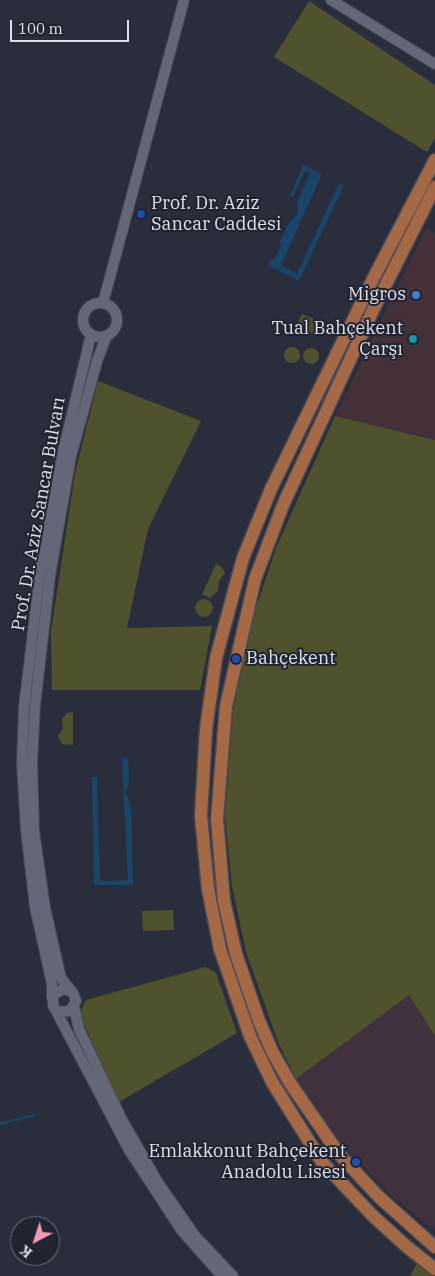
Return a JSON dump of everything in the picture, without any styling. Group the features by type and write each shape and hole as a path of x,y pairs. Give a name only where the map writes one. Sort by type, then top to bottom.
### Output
{"main road":[{"path":"435,160 271,489 243,558 228,608 214,666 206,729 201,816 208,889 220,949 233,992 250,1036 272,1082 322,1162 372,1215 406,1246 435,1268"},
{"path":"435,187 373,310 283,505 254,578 226,706 217,818 224,901 246,988 259,1021 290,1083 339,1154 379,1197 435,1247"},
{"path":"321,387 334,395"},
{"path":"322,1162 339,1154"}],"street":[{"path":"103,303 184,0"},
{"path":"331,0 435,64"},
{"name":"Prof. Dr. Aziz Sancar Bulvarı","path":"52,998 52,984 35,907 26,830 22,764 24,707 40,574 63,452 91,334 83,323 85,313 92,305 103,303 112,308 117,318 115,328 107,335 98,358 71,456 50,576 35,705 32,763 34,831 45,908 61,978 70,991"},
{"path":"91,334 107,335"},
{"path":"222,1276 182,1231 129,1150 55,1009 52,998 59,990 70,991 75,997 74,1007 79,1030 117,1109 157,1181 195,1236 233,1276"},
{"path":"55,1009 66,1013 74,1007"}],"shaded area":[{"path":"426,228 435,233 435,440 335,416"},
{"path":"409,994 435,1036 435,1226 433,1230 392,1196 341,1144 296,1079"}],"green space":[{"path":"309,1 435,85 435,138 427,152 274,57"},
{"path":"302,314 319,321 313,334 296,326"},
{"path":"292,347 298,349 300,355 298,361 292,363 286,361 284,355 286,349"},
{"path":"311,348 317,350 319,356 317,362 311,364 305,362 303,356 305,350"},
{"path":"98,381 201,421 148,529 127,628 212,626 200,690 52,690 51,631 75,473"},
{"path":"335,416 435,440 435,1036 409,995 296,1079 278,1042 246,952 232,886 225,816 233,711 251,623 276,548"},
{"path":"216,564 222,567 225,573 219,581 218,591 210,598 202,594"},
{"path":"204,599 210,602 213,608 210,614 204,617 198,614 195,608 198,602"},
{"path":"73,712 73,745 62,744 58,736 63,728 62,719 67,713"},
{"path":"173,910 174,930 143,931 142,911"},
{"path":"206,967 216,973 237,1033 119,1102 79,1013 86,1000"},
{"path":"417,1263 434,1276 410,1276"}],"water":[{"path":"303,165 322,174 281,265 297,274 339,183 344,185 299,281 268,265 271,259 274,260 282,244 279,243 288,224 298,214 297,203 310,173 305,171 293,197 290,196"},
{"path":"122,758 128,758 129,782 125,793 131,805 133,885 94,885 92,777 97,777 100,881 128,880"}],"waterway":[{"path":"0,1124 34,1115"}],"place":[{"name":"Prof. Dr. Aziz Sancar Caddesi","path":"141,214"},
{"name":"Migros","path":"416,295"},
{"name":"Tual Bahçekent Çarşı","path":"413,339"},
{"name":"Bahçekent","path":"236,659"},
{"name":"Emlakkonut Bahçekent Anadolu Lisesi","path":"356,1162"}]}
